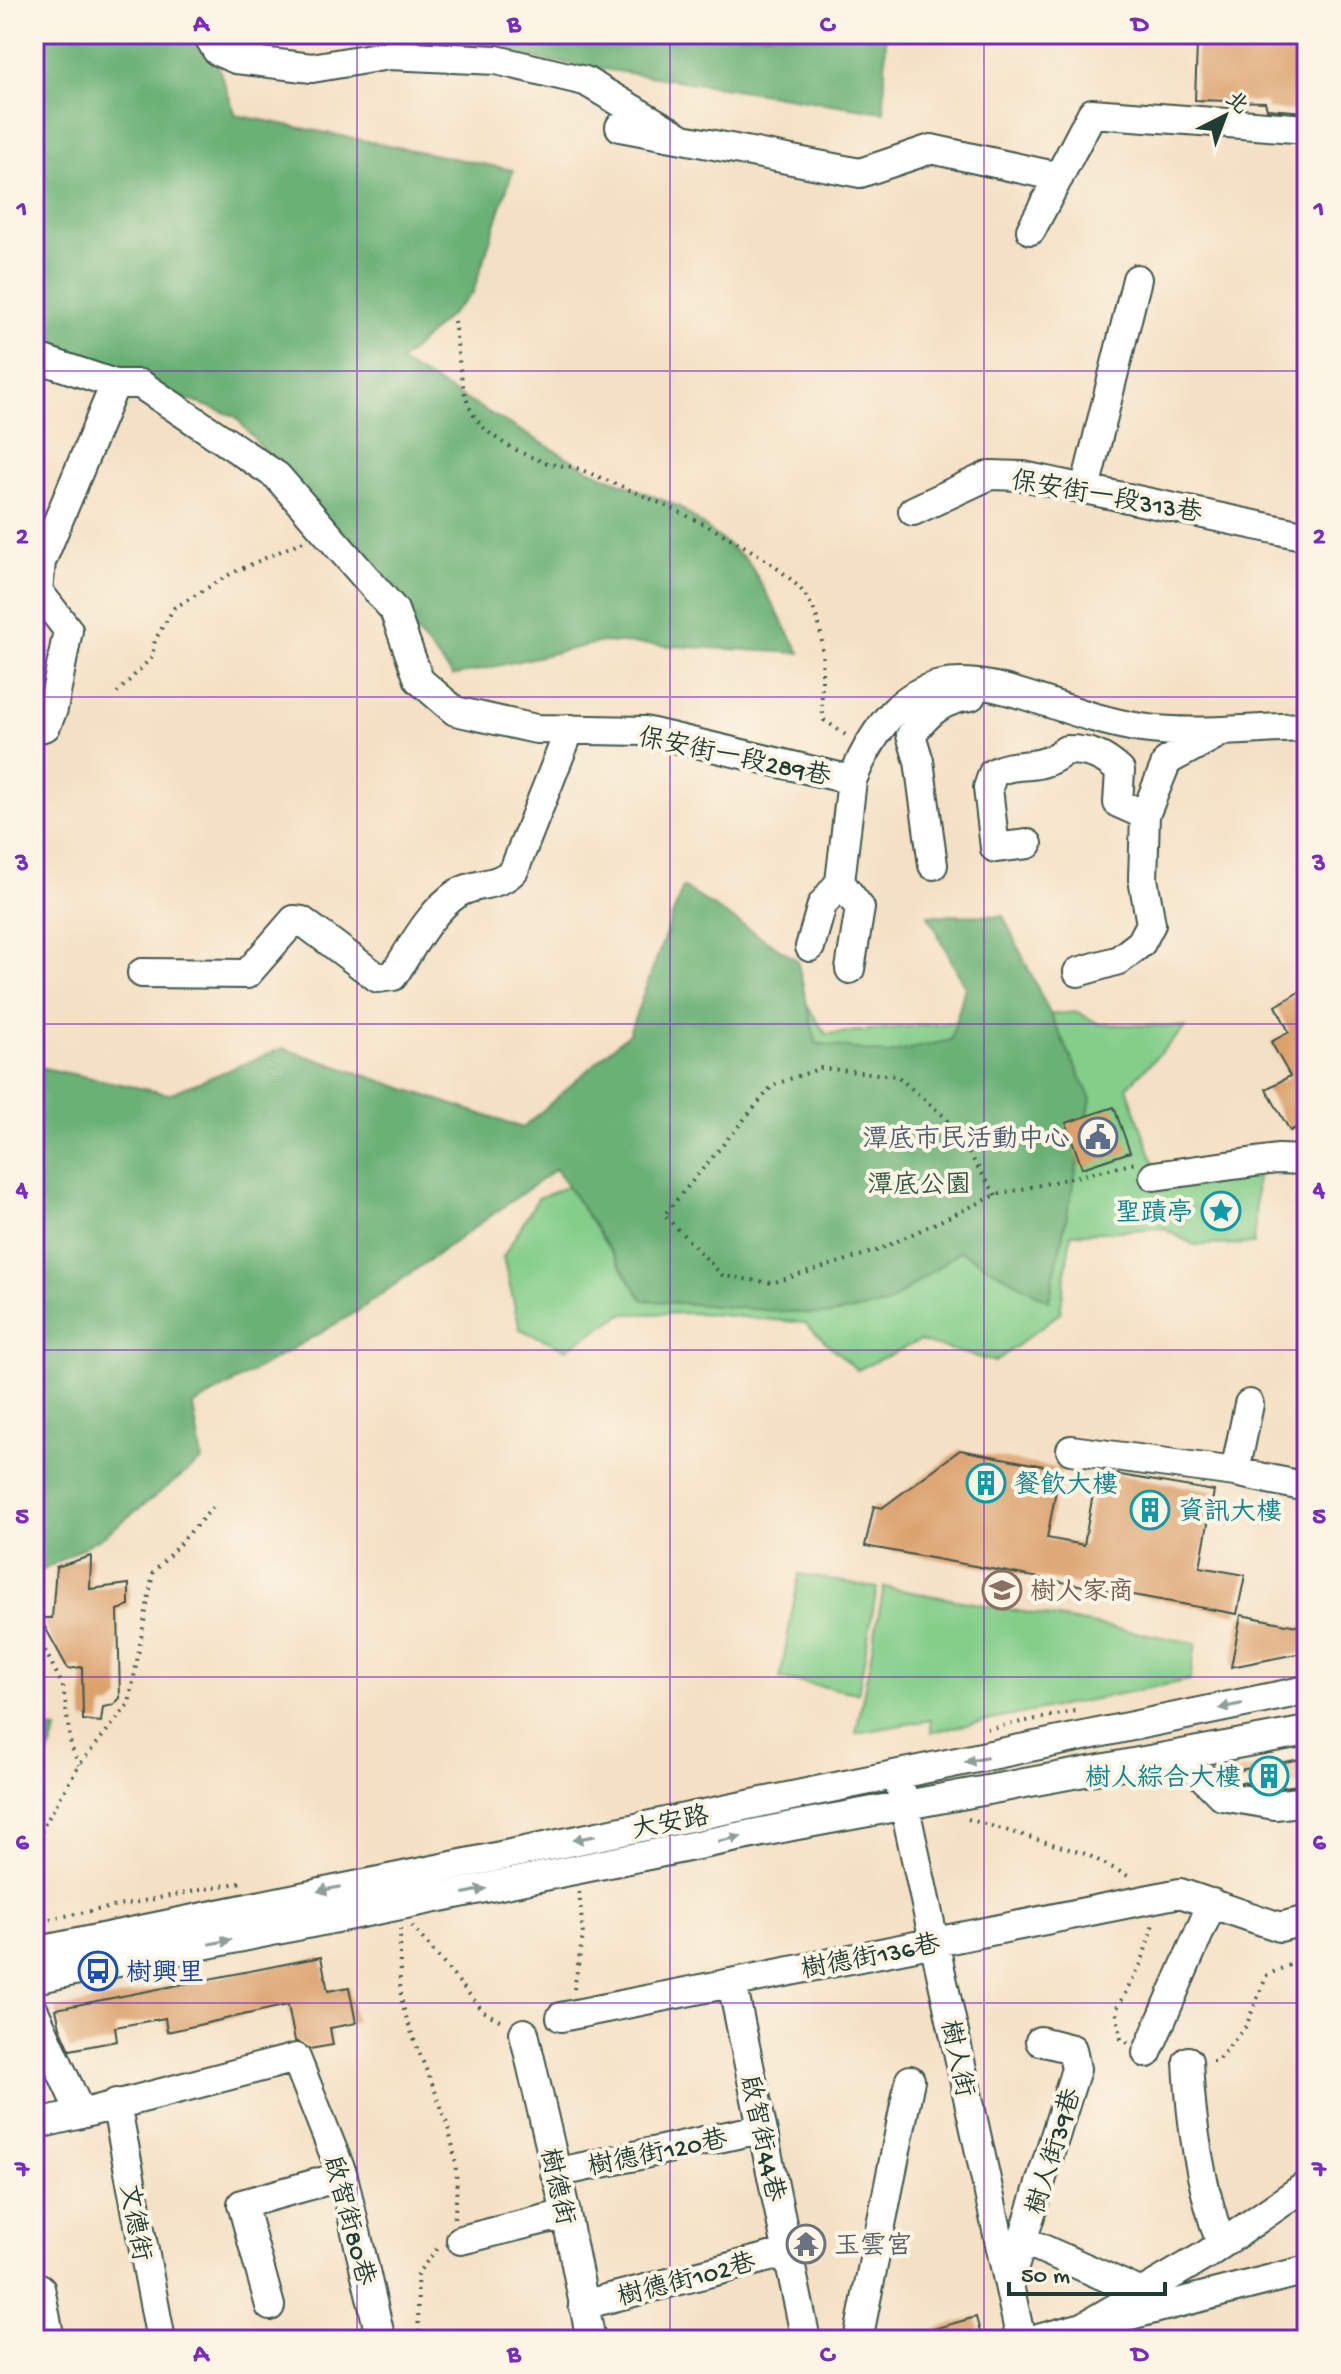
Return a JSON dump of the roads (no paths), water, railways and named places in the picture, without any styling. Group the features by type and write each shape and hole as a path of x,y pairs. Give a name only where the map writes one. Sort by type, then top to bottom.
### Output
{"street":[{"path":"207,34 217,51 236,59 312,68 389,55 496,60 585,81 683,139"},
{"path":"1031,230 1092,113 1307,129"},
{"path":"620,127 860,173 931,149 1059,177"},
{"path":"1085,489 1137,279"},
{"name":"保安街一段289巷","path":"34,357 115,384 140,384 277,476 394,610 419,680 435,697 455,711 536,729 645,731 852,780 868,744 905,699 925,689 965,681 998,687 1141,728 1224,731 1307,727"},
{"path":"34,730 46,726 53,709 68,630 38,591 41,562 115,384"},
{"name":"保安街一段313巷","path":"913,511 990,475 1023,476 1307,536"},
{"path":"933,865 919,761 911,735 927,714 952,698 988,694 998,687"},
{"path":"142,973 247,974 294,920 302,921 378,978 393,976 426,926 456,894 505,881 514,870 570,729"},
{"path":"1078,972 1119,960 1141,943 1151,924 1143,879 1145,815 1167,761 1224,731"},
{"path":"1028,844 995,848 988,788 993,773 1003,768 1049,763 1066,750 1088,750 1107,759 1120,771 1118,803 1145,815"},
{"path":"810,947 822,905 840,882 852,780"},
{"path":"840,882 860,908 850,969"},
{"path":"1154,1176 1277,1159 1307,1160"},
{"path":"1235,1472 1249,1404"},
{"path":"1071,1450 1235,1472 1307,1487"},
{"name":"大安路","path":"34,1952 313,1892 896,1776 1307,1690"},
{"name":"大安路","path":"34,1979 905,1805 1307,1731"},
{"path":"1182,1756 1222,1796 1275,1805 1307,1801"},
{"name":"樹人街","path":"896,1776 905,1805 1021,2340"},
{"name":"樹德街136巷","path":"561,2017 1180,1893 1212,1903"},
{"path":"1147,2053 1212,1903 1280,1927 1307,1920"},
{"name":"啟智街44巷","path":"732,1983 760,2129 789,2252 790,2277 806,2340"},
{"path":"34,2011 81,2114"},
{"name":"樹德街","path":"524,2033 566,2214 583,2305 581,2338"},
{"name":"樹人街39巷","path":"1009,2284 1025,2241 1076,2069 1072,2049 1040,2041"},
{"name":"啟智街80巷","path":"116,2103 296,2058 343,2176 381,2340"},
{"path":"1188,2061 1191,2125 1202,2189 1221,2244"},
{"path":"858,2340 910,2080"},
{"path":"34,2125 116,2103"},
{"name":"文德街","path":"116,2103 161,2340"},
{"name":"樹德街120巷","path":"555,2173 760,2129"},
{"path":"270,2306 242,2204 343,2176"},
{"path":"1083,2327 1221,2244 1307,2185"},
{"path":"461,2240 566,2214"},
{"path":"1025,2241 1142,2293"},
{"name":"樹德街102巷","path":"583,2305 789,2252"},
{"path":"1034,2340 1307,2270"},
{"path":"40,2288 50,2340"}],"place":[{"name":"潭底市民活動中心","path":"1098,1137"},
{"name":"聖蹟亭","path":"1221,1211"},
{"name":"餐飲大樓","path":"986,1483"},
{"name":"資訊大樓","path":"1150,1510"},
{"name":"樹人家商","path":"1002,1590"},
{"name":"樹人綜合大樓","path":"1269,1776"},
{"name":"樹興里","path":"98,1971"},
{"name":"玉雲宮","path":"806,2244"}],"park label":[{"name":"潭底公園","path":"919,1183"}]}
